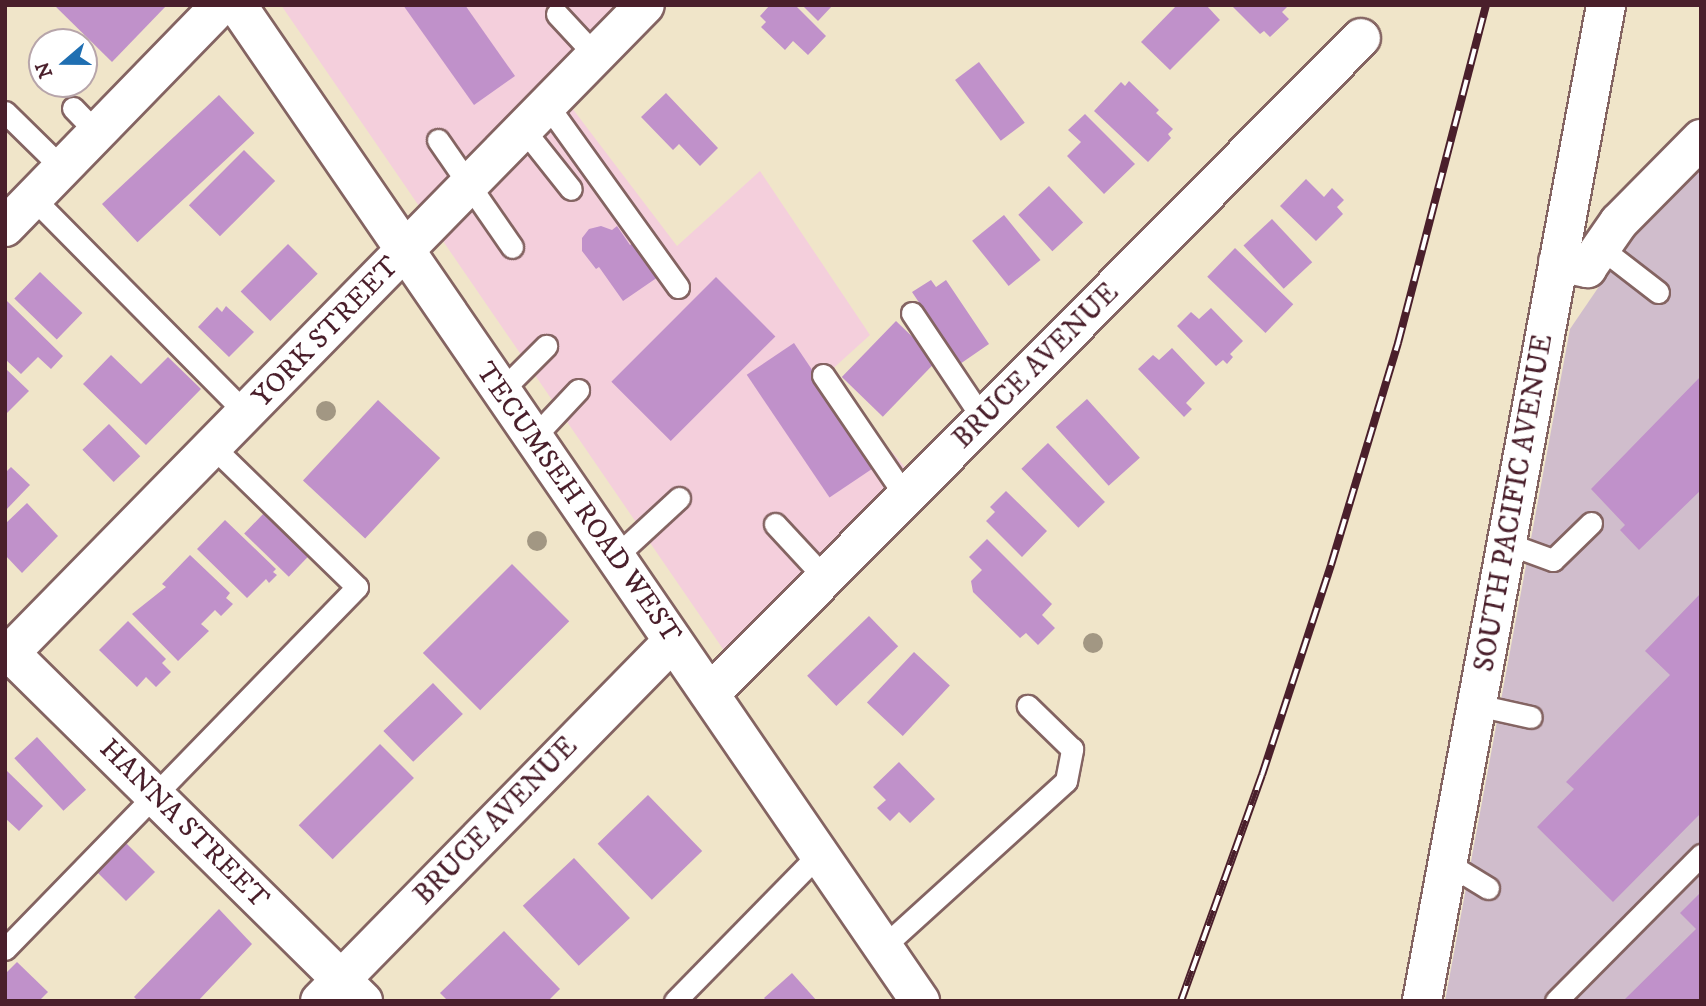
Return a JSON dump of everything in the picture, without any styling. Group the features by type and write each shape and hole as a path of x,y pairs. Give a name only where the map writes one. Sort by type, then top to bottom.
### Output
{"street":[{"path":"5,227 62,168 85,120 221,5"},
{"name":"TECUMSEH ROAD WEST","path":"237,5 920,1001"},
{"name":"YORK STREET","path":"7,653 405,252 645,5"},
{"name":"SOUTH PACIFIC AVENUE","path":"1422,1001 1606,5"},
{"name":"BRUCE AVENUE","path":"710,694 1361,38"},
{"path":"1558,262 1587,268 1619,222 1701,139"},
{"name":"BRUCE AVENUE","path":"341,994 673,641"},
{"name":"HANNA STREET","path":"7,653 155,796 341,994"}],"lane":[{"path":"556,14 596,55"},
{"path":"5,112 62,168"},
{"path":"536,118 570,189"},
{"path":"536,118 678,287"},
{"path":"438,139 512,247"},
{"path":"33,198 246,413"},
{"path":"1601,248 1658,292"},
{"path":"912,313 983,419"},
{"path":"501,390 546,346"},
{"path":"823,375 906,497"},
{"path":"533,438 579,390"},
{"path":"5,949 357,587 213,447"},
{"path":"615,557 679,498"},
{"path":"1506,543 1553,560 1591,523"},
{"path":"775,524 825,578"},
{"path":"1477,705 1531,717"},
{"path":"883,947 1066,781 1072,749 1028,706"},
{"path":"675,1001 819,854"},
{"path":"1556,1001 1701,855"},
{"path":"1447,863 1488,888"}],"shaded area":[{"path":"281,5 615,5 624,14 553,83 677,246 760,171 870,335 827,374 908,471 725,652"},
{"path":"1701,164 1701,1001 1445,1001 1570,329 1645,219"}],"building":[{"path":"54,5 167,5 112,62 98,48 98,28 77,28"},
{"path":"403,5 465,5 515,76 474,105"},
{"path":"770,5 795,5 826,36 808,55 793,41 785,50 761,27 766,22 760,16"},
{"path":"802,5 833,5 818,21"},
{"path":"1177,5 1206,5 1220,20 1170,70 1141,42"},
{"path":"1231,5 1289,5 1282,12 1289,19 1270,37 1264,31 1260,34"},
{"path":"979,62 1025,123 1001,141 955,80"},
{"path":"1129,81 1159,110 1156,113 1173,129 1168,134 1171,138 1148,162 1094,111 1121,82 1125,86"},
{"path":"666,93 718,148 700,166 679,144 673,150 641,117"},
{"path":"219,95 254,133 137,242 102,204"},
{"path":"1085,114 1135,164 1104,194 1067,156 1081,142 1068,130"},
{"path":"244,150 275,181 220,236 189,205"},
{"path":"1306,179 1324,197 1332,188 1344,200 1337,207 1343,214 1316,241 1280,206"},
{"path":"1049,186 1083,223 1052,251 1018,215"},
{"path":"1004,215 1041,260 1009,286 972,241"},
{"path":"1272,219 1312,262 1284,289 1243,246"},
{"path":"601,226 612,230 617,226 630,245 634,242 658,277 623,301 599,267 596,269 582,251 582,238 589,229"},
{"path":"288,244 318,274 270,321 241,291"},
{"path":"1235,248 1293,304 1265,333 1207,277"},
{"path":"40,272 82,313 57,340 14,299"},
{"path":"716,277 775,336 671,441 611,382"},
{"path":"931,280 936,287 946,280 989,344 960,364 912,292"},
{"path":"7,301 63,356 51,369 38,357 21,374 5,359"},
{"path":"226,306 254,332 229,357 198,327 217,307 222,312"},
{"path":"1211,308 1243,341 1230,354 1233,357 1227,364 1223,360 1216,366 1177,326 1191,312 1199,319"},
{"path":"896,321 937,361 883,417 842,377"},
{"path":"794,343 877,466 830,498 747,375"},
{"path":"1172,348 1205,383 1186,403 1192,409 1184,417 1138,369 1153,355 1159,360"},
{"path":"111,355 141,384 168,357 201,389 146,445 83,384"},
{"path":"5,368 29,391 5,415"},
{"path":"1701,376 1701,490 1639,550 1620,530 1625,525 1591,489"},
{"path":"1087,399 1140,458 1109,486 1056,427"},
{"path":"378,400 440,458 365,538 303,480"},
{"path":"109,424 140,456 114,482 82,450"},
{"path":"1048,443 1105,502 1078,528 1021,469"},
{"path":"11,467 30,485 5,511 5,473"},
{"path":"1006,491 1047,531 1022,557 986,521 995,512 990,507"},
{"path":"27,503 58,536 22,573 5,555 5,524"},
{"path":"265,512 310,555 289,577 244,534"},
{"path":"225,520 276,569 273,572 277,575 269,583 266,579 247,598 197,549"},
{"path":"987,539 1052,604 1042,615 1055,628 1038,645 1026,633 1020,638 973,592 971,581 982,570 969,557"},
{"path":"190,555 230,593 226,598 233,604 221,616 215,610 201,624 209,631 178,661 132,614 166,587 162,584"},
{"path":"512,564 569,621 480,710 423,653"},
{"path":"1701,593 1701,813 1613,902 1537,827 1574,789 1566,782 1670,675 1645,651"},
{"path":"869,616 898,646 836,706 807,676"},
{"path":"128,621 166,659 162,663 171,672 156,687 146,677 137,687 99,650"},
{"path":"914,652 950,685 903,736 867,702"},
{"path":"433,683 463,714 413,762 383,731"},
{"path":"37,737 86,790 63,811 14,758"},
{"path":"380,744 414,778 333,859 299,825"},
{"path":"899,762 935,799 910,823 899,812 890,821 877,808 886,800 873,787"},
{"path":"5,769 43,806 19,831 5,818"},
{"path":"648,795 702,851 652,900 598,844"},
{"path":"126,843 155,872 126,901 97,872"},
{"path":"574,858 630,918 579,966 523,906"},
{"path":"1701,892 1701,1001 1623,1001 1696,929 1680,913"},
{"path":"219,909 252,944 198,1001 138,1001 134,997"},
{"path":"504,931 560,989 548,1001 448,1001 440,993"},
{"path":"17,962 48,992 39,1001 5,999 5,974"},
{"path":"792,973 817,1001 767,1001 764,998"}],"railway":[{"path":"1181,1001 1262,775 1331,565 1398,343 1486,5"}]}
